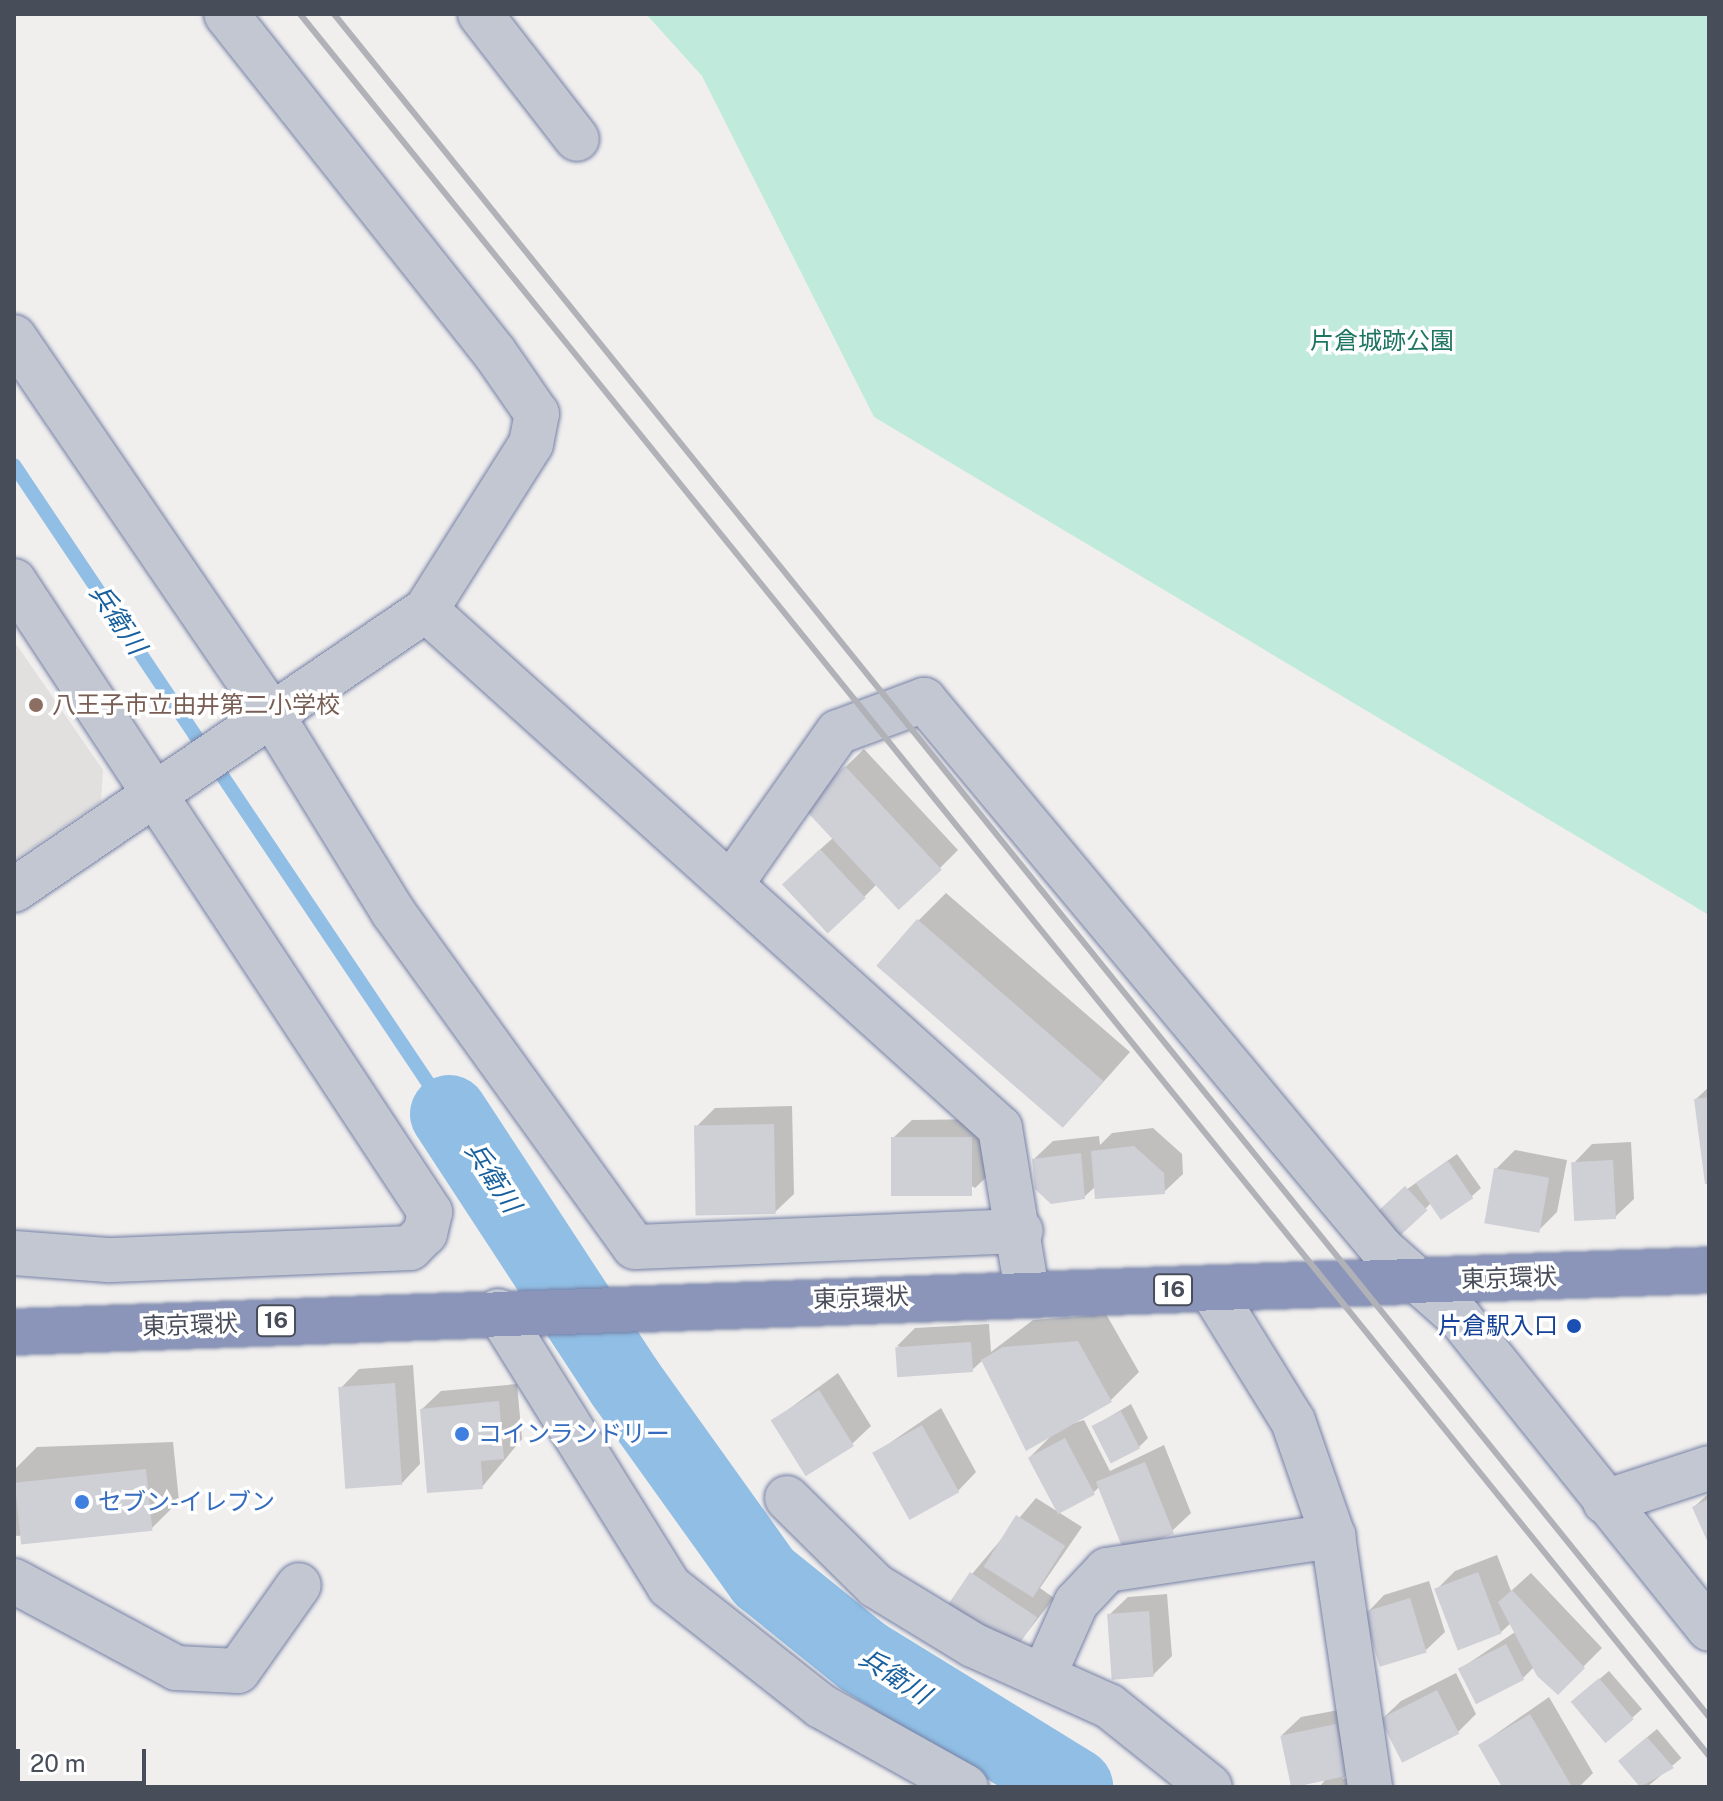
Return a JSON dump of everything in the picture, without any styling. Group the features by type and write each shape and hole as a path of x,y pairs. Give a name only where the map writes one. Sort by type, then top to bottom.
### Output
{"highway":[{"name":"東京環状","path":"14,1332 1027,1291 1211,1289 1709,1270"}],"street":[{"path":"14,890 169,780 426,610 531,444 537,414 226,14"},
{"path":"480,14 577,139"},
{"path":"14,337 270,712 393,912 635,1247 1021,1231"},
{"path":"14,581 169,780 430,1212 425,1233 410,1248 107,1260 14,1253"},
{"path":"426,610 1000,1128 1021,1231 1027,1291"},
{"path":"731,884 838,732 924,700 1417,1282 1460,1318 1709,1629"},
{"path":"1211,1289 1293,1421 1333,1536 1370,1787"},
{"path":"518,1311 669,1586 821,1706 966,1787"},
{"path":"1605,1502 1709,1468"},
{"path":"787,1498 876,1586 973,1645 1109,1706 1210,1787"},
{"path":"1044,1675 1076,1603 1107,1570 1333,1536"},
{"path":"14,1581 176,1668 238,1671 299,1585"}],"shaded area":[{"name":"八王子市立由井第二小学校","path":"14,641 103,770 101,801 14,860"}],"green space":[{"name":"片倉城跡公園","path":"646,14 1709,14 1709,915 874,417 702,76"}],"building":[{"path":"845,766 942,870 899,910 802,806"},
{"path":"820,849 866,898 828,933 782,884"},
{"path":"917,919 1103,1081 1063,1128 876,966"},
{"path":"1709,1097 1709,1184 1705,1184 1694,1099"},
{"path":"774,1124 776,1214 696,1215 694,1125"},
{"path":"891,1137 972,1137 972,1196 891,1196"},
{"path":"1134,1146 1164,1173 1165,1194 1095,1199 1091,1151"},
{"path":"1081,1153 1085,1199 1051,1204 1035,1189 1032,1159"},
{"path":"1613,1160 1616,1219 1574,1221 1571,1162"},
{"path":"1448,1161 1473,1198 1441,1220 1416,1183"},
{"path":"1494,1168 1549,1178 1539,1233 1484,1223"},
{"path":"1405,1186 1428,1210 1398,1238 1375,1214"},
{"path":"1078,1341 1112,1402 1026,1451 981,1360 1003,1347"},
{"path":"971,1342 973,1372 897,1377 895,1347"},
{"path":"395,1383 402,1485 345,1489 338,1387"},
{"path":"819,1390 854,1446 806,1476 771,1420"},
{"name":"コインランドリー","path":"499,1401 504,1459 481,1461 483,1489 427,1493 420,1409"},
{"path":"1121,1411 1140,1448 1111,1463 1092,1426"},
{"path":"922,1425 959,1492 909,1520 872,1453"},
{"path":"1065,1438 1095,1495 1058,1514 1028,1458"},
{"path":"1145,1462 1174,1533 1125,1553 1096,1482"},
{"name":"セブン-イレブン","path":"146,1469 152,1531 21,1544 15,1483"},
{"path":"1709,1499 1709,1545 1692,1507"},
{"path":"1016,1515 1065,1546 1033,1597 984,1567"},
{"path":"970,1572 1037,1617 1015,1650 948,1605"},
{"path":"1478,1572 1502,1634 1458,1650 1434,1589"},
{"path":"1512,1590 1585,1668 1558,1695 1537,1676 1498,1602"},
{"path":"1410,1598 1427,1653 1380,1667 1363,1612"},
{"path":"1149,1611 1154,1677 1112,1680 1107,1614"},
{"path":"1506,1644 1524,1680 1476,1704 1458,1669"},
{"path":"1599,1678 1634,1719 1605,1743 1571,1702"},
{"path":"1437,1690 1459,1734 1402,1763 1380,1719"},
{"path":"1530,1714 1572,1787 1502,1787 1478,1745"},
{"path":"1336,1724 1347,1776 1291,1787 1280,1736"},
{"path":"1647,1737 1674,1768 1640,1787 1618,1761"}],"waterway":[{"name":"兵衛川","path":"14,465 449,1114"},
{"name":"兵衛川","path":"449,1114 625,1383 764,1577 863,1657 1074,1787"}],"railway":[{"path":"300,14 1709,1756"},
{"path":"334,14 1709,1717"}],"place":[{"name":"八王子市立由井第二小学校","path":"36,705"},
{"name":"片倉駅入口","path":"1574,1326"},
{"name":"コインランドリー","path":"462,1434"},
{"name":"セブン-イレブン","path":"82,1502"}]}
